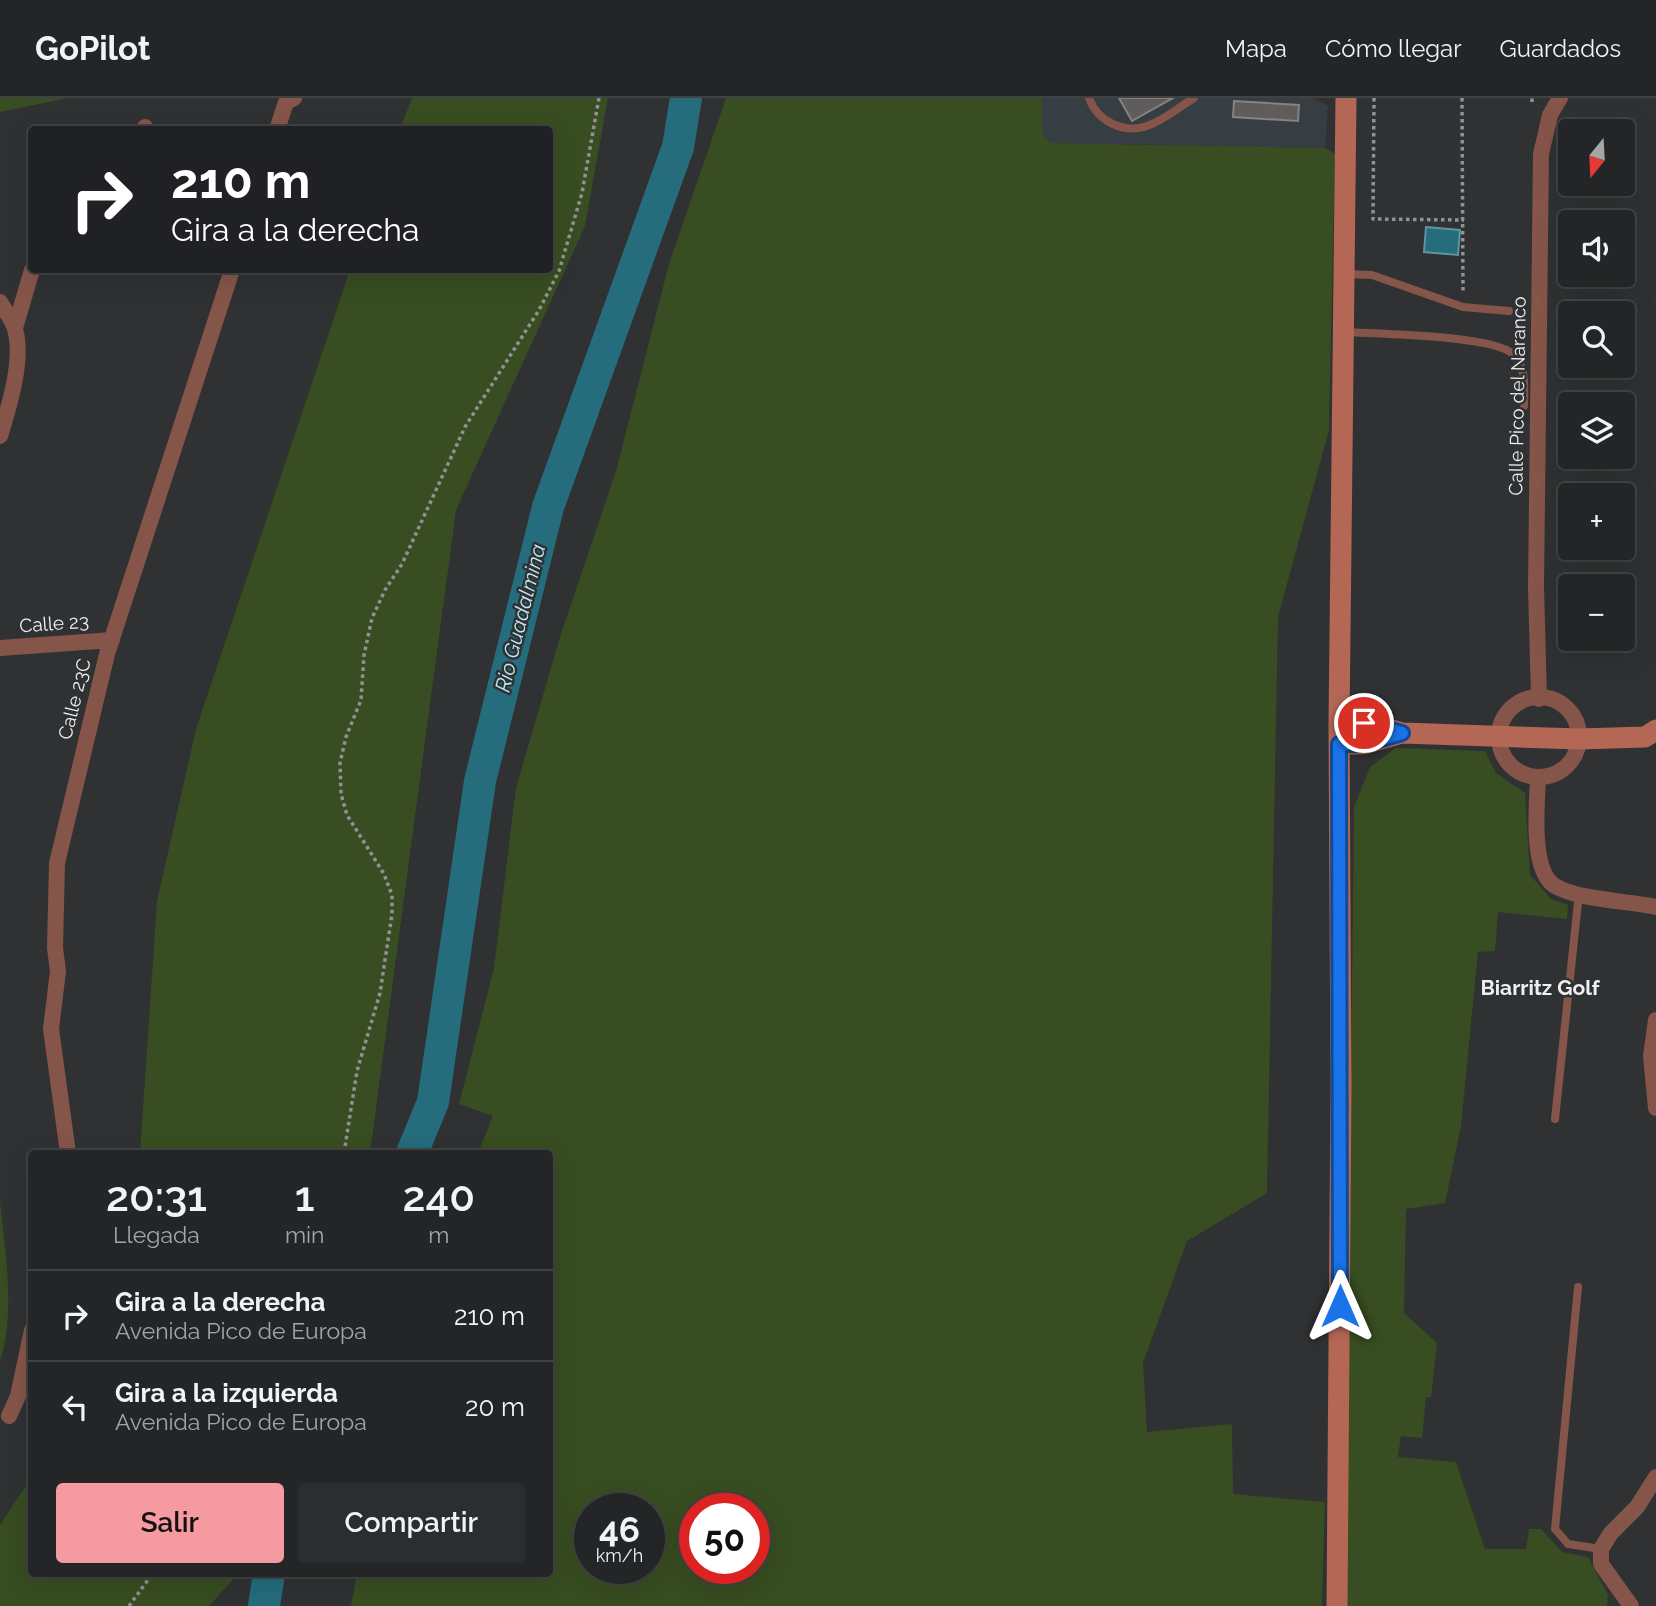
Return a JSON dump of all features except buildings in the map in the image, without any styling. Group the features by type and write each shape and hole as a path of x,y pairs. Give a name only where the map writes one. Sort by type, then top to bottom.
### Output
{"main road":[{"path":"1337,1606 1341,1129 1339,734 1342,103"},
{"path":"1339,734 1364,744 1402,733 1579,739 1651,734"}],"street":[{"path":"278,126 286,102 294,98"},
{"name":"Calle Pico del Naranco","path":"1539,699 1535,587 1541,154 1550,115 1560,98"},
{"path":"0,436 13,390 15,328 31,273"},
{"name":"Calle 23C","path":"68,1150 52,1040 58,971 55,948 57,863 80,760 112,640 231,273"},
{"path":"0,302 15,328"},
{"name":"Calle 23","path":"0,648 112,640"},
{"path":"1526,699 1539,699 1552,699 1563,705 1578,726 1579,739 1577,751 1562,771 1538,778 1526,775 1506,761 1498,737 1500,724 1515,704 1526,699"},
{"path":"1538,778 1539,857 1543,872 1553,885 1579,893 1656,907"},
{"path":"1656,1020 1651,1055 1656,1108"},
{"path":"9,1416 18,1396 28,1349"},
{"path":"1631,1606 1601,1564 1601,1549 1656,1478"}],"lane":[{"path":"1089,98 1093,107 1108,122 1134,129 1157,122 1194,98"},
{"path":"1343,274 1372,275 1463,307 1509,311"},
{"path":"1343,332 1435,338 1502,348 1512,354 1524,374 1524,406"},
{"path":"1555,1119 1579,893"},
{"path":"1578,1287 1555,1529 1568,1544 1601,1549"}],"path":[{"path":"344,1150 357,1071 380,993 392,914 392,895 384,874 347,815 341,794 340,763 346,737 361,700 364,655 372,618 384,590 402,564 465,427 539,310 559,271 582,193 599,98"},
{"path":"1374,98 1373,219 1464,220"},
{"path":"1462,98 1463,307"},
{"path":"129,1606 150,1577"}],"shaded area":[{"path":"1042,98 1312,98 1328,106 1325,148 1052,143 1042,133"}],"green space":[{"path":"0,98 68,98 0,112"},
{"path":"412,98 608,98 585,226 456,510 370,1150 140,1150 157,901 196,729 349,273 553,273 553,126 401,126"},
{"path":"726,98 1042,98 1042,133 1052,143 1325,148 1335,154 1329,430 1278,617 1267,1193 1187,1241 1143,1363 1147,1432 1232,1424 1233,1494 1325,1502 1322,1606 351,1606 356,1577 553,1577 553,1150 479,1150 493,1116 459,1104 494,968 516,788 560,637 616,471 669,264"},
{"path":"1396,748 1485,751 1496,773 1525,793 1530,875 1551,899 1568,905 1567,919 1498,912 1495,951 1478,952 1461,1126 1445,1203 1406,1209 1404,1313 1437,1343 1431,1397 1426,1397 1422,1438 1401,1436 1398,1457 1456,1462 1485,1549 1526,1549 1529,1529 1541,1529 1562,1552 1588,1557 1608,1595 1607,1606 1345,1606 1354,807 1370,767"},
{"path":"0,1200 8,1302 5,1342 0,1361"},
{"path":"28,1483 28,1577 235,1577 209,1606 0,1606 0,1525"}],"water":[{"path":"1426,227 1460,230 1458,255 1424,252"}],"waterway":[{"name":"Rio Guadalmina","path":"413,1150 433,1102 480,781 548,507 678,147 686,98"},
{"name":"Rio Guadalmina","path":"264,1606 268,1577"}],"district":[{"name":"Biarritz Golf","path":"1540,987"}],"route":[{"path":"1340,1306 1339,744 1364,744 1402,733 1364,723"}]}
